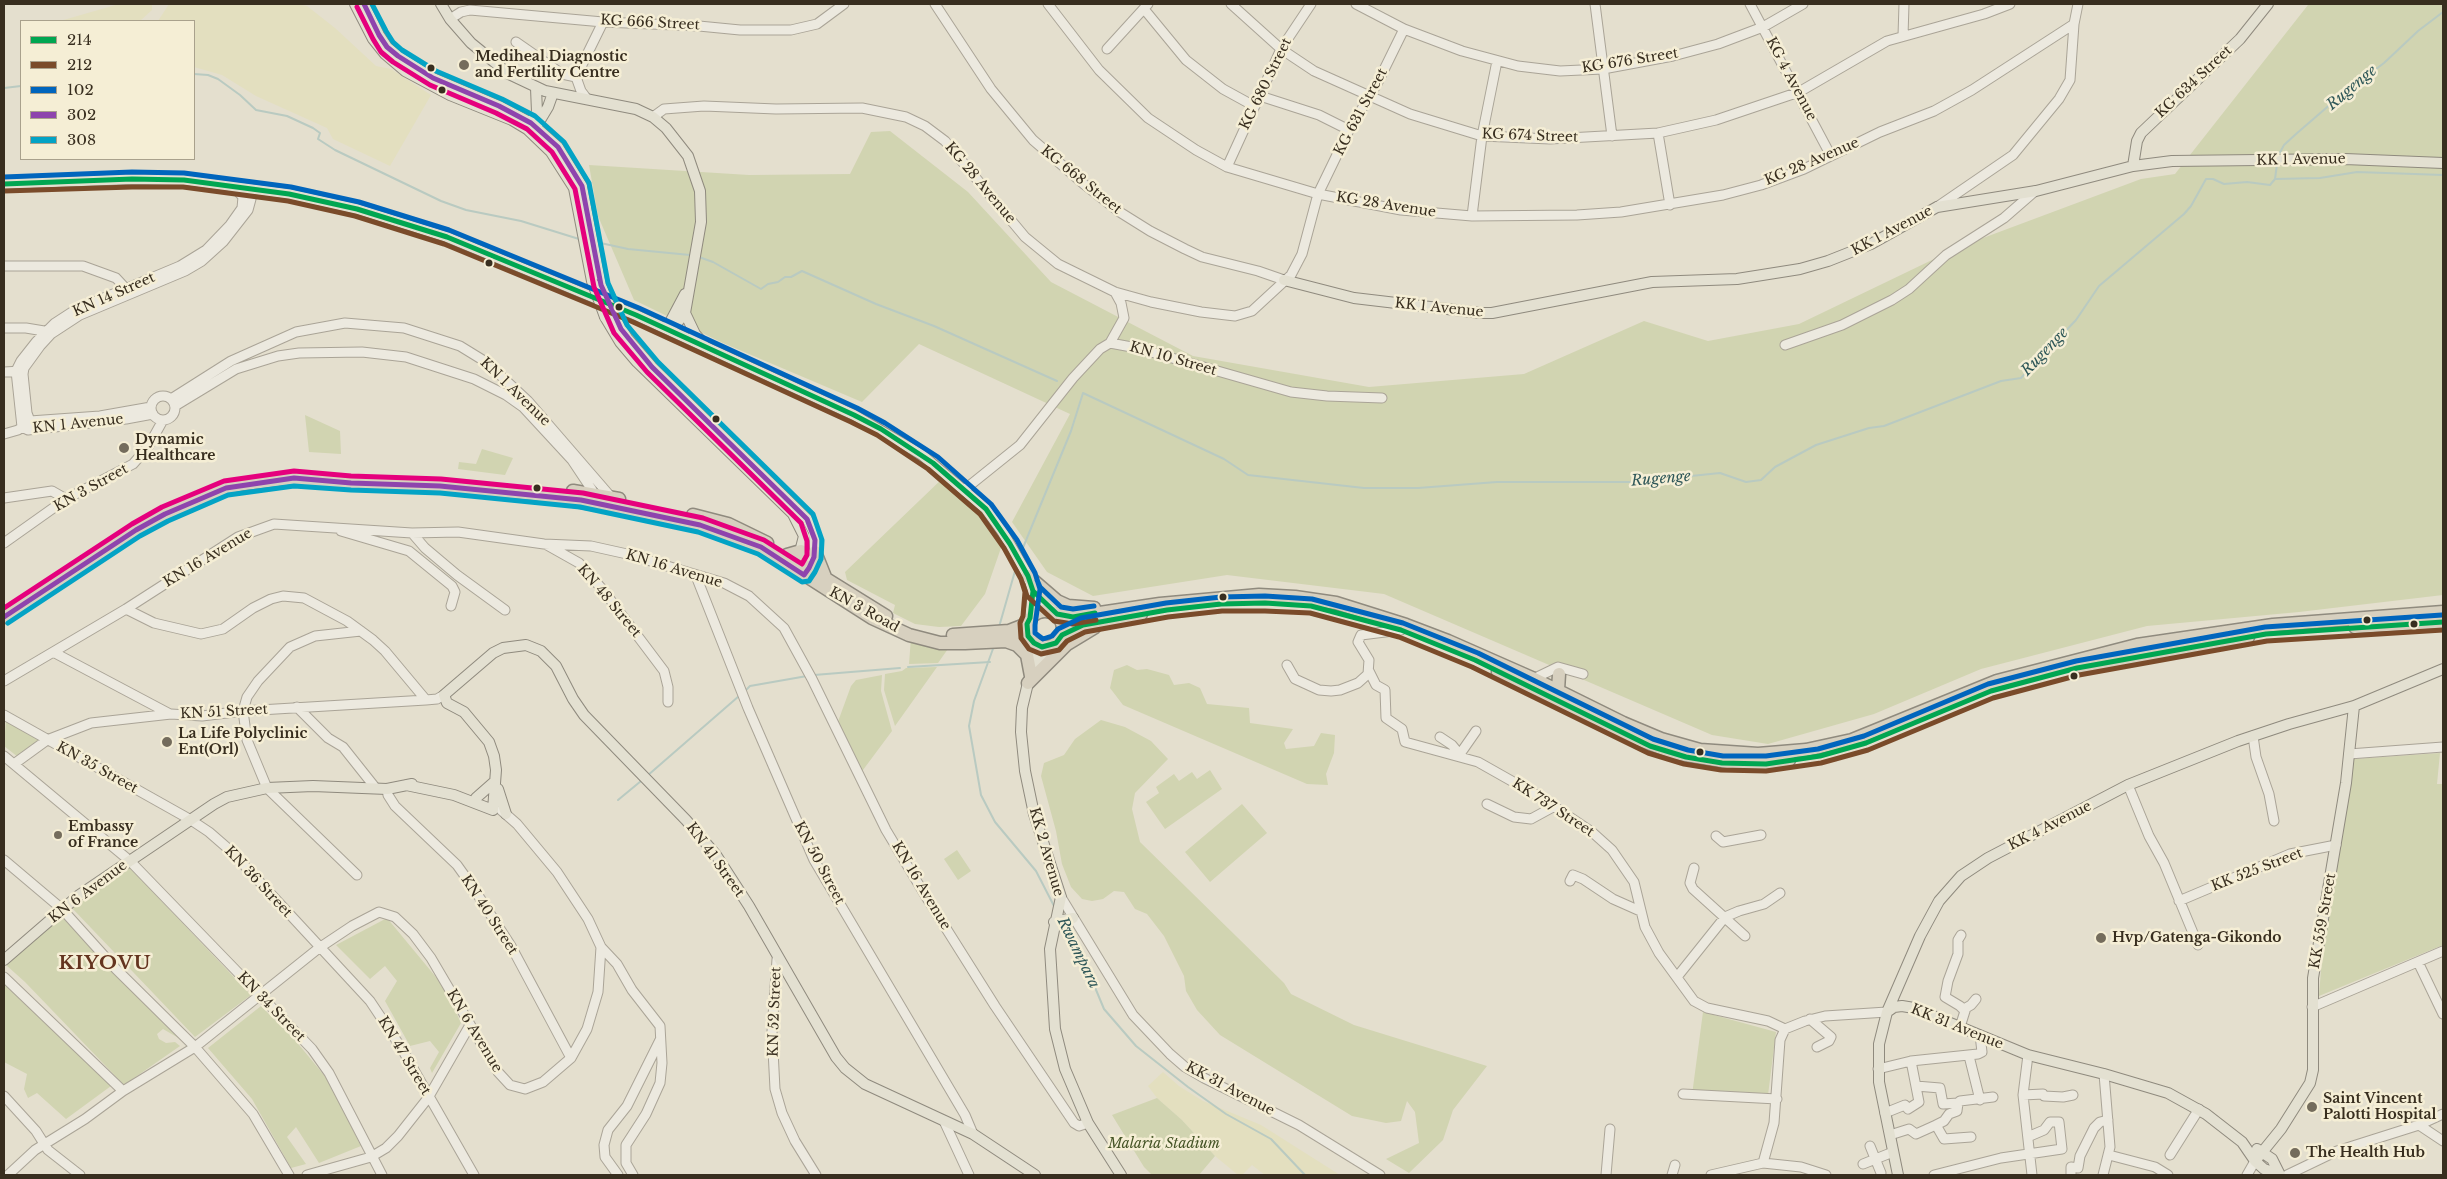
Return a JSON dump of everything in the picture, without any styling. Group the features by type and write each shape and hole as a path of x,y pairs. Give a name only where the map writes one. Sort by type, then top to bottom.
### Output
{"highway":[{"name":"KN 3 Road","path":"4,608 133,524 195,493 234,479 298,471 440,478 594,493 728,524 794,558 806,571 872,618 909,635 940,643 1006,641 1030,631"},
{"name":"KN 3 Road","path":"4,617 136,530 165,514 226,488 294,478 351,483 440,486 581,500 700,525 794,558"},
{"path":"815,552 825,577"},
{"name":"KN 3 Road","path":"806,571 825,577 886,616 914,629 946,635 1030,631"},
{"path":"1028,576 1053,598 1068,606 1111,614"},
{"path":"1530,682 1406,625 1336,603 1306,598 1275,595 1224,597 1111,614 1062,635 1051,646 1030,631 1041,611 1073,617 1111,614 1221,604 1278,603 1311,606 1401,630 1530,682 1549,689 1624,734 1674,754 1722,763 1766,764 1820,756 1866,743 1990,691 2137,645 2254,628 2443,612"},
{"path":"1055,613 1063,626 1062,635"},
{"path":"1006,641 1016,645 1027,655 1032,674 1067,644 1111,614"},
{"path":"2064,667 2266,634 2443,622"},
{"path":"1549,689 1563,671"}],"main road":[{"path":"355,4 373,39 385,54 405,71 450,95 531,128"},
{"path":"364,4 367,14 387,47 410,65 433,78 499,106 558,147 582,186 597,283 620,342 637,362 793,514 804,536 794,558"},
{"path":"440,4 450,19 492,62 536,88 636,109 654,117 666,128 688,156 700,191 701,222 681,311 677,323 667,328"},
{"name":"KG 634 Street","path":"2133,166 2141,133 2240,39 2268,4"},
{"path":"531,128 536,112 536,88"},
{"path":"531,128 548,108 553,93"},
{"name":"KK 1 Avenue","path":"1284,280 1354,298 1475,313 1492,313 1652,282 1737,279 1800,269 1828,261 1871,244 1937,207 2036,191 2133,166 2172,162 2345,158 2443,163"},
{"path":"4,184 132,179 184,180 236,186 289,194 358,210 447,237 667,328 881,429 922,454 994,519 1028,576 1033,591 1055,613"},
{"path":"636,315 666,318 681,311"},
{"path":"681,311 705,346"},
{"path":"609,317 652,367 801,510 814,532 815,552 806,571"},
{"name":"KK 2 Avenue","path":"1033,591 1030,631 1032,674 1021,718 1025,771 1034,814 1061,897 1054,922 1050,949 1055,1029 1065,1069 1088,1123 1121,1175"},
{"name":"KN 41 Street","path":"444,695 498,650 521,645 541,651 556,666 573,699 584,715 681,814 716,856 749,906 777,959 836,1057 845,1068 865,1084 973,1134 1035,1175"},
{"name":"KK 2 Avenue","path":"1032,674 1051,646"},
{"name":"KK 4 Avenue","path":"1898,1175 1878,1069 1879,1044 1887,1012 1925,928 1939,901 1961,876 1988,858 2128,785 2253,736 2354,706 2443,669"},
{"path":"444,695 447,703 464,712 485,736 492,750 495,784 492,806"},
{"name":"KK 559 Street","path":"2255,1161 2281,1129 2310,1083 2312,1070 2313,978 2336,845 2354,706"},
{"name":"KN 6 Avenue","path":"4,960 62,909 130,860 227,797 266,788 374,786 388,789 418,782 455,790 492,806"},
{"path":"476,798 495,784"},
{"path":"495,784 506,814"},
{"name":"KN 6 Avenue","path":"406,785 444,792 492,806"},
{"path":"1054,922 1073,918"},
{"name":"KK 31 Avenue","path":"1887,1012 1894,1007 1914,1008 2028,1055 2104,1074 2168,1093 2199,1109 2242,1142 2262,1151 2272,1159 2280,1175"},
{"name":"KK 559 Street","path":"2264,1169 2272,1159 2281,1129"},
{"name":"KK 31 Avenue","path":"2242,1142 2255,1161 2264,1169 2280,1175"}],"street":[{"name":"KG 666 Street","path":"450,19 461,12 470,10 604,22 699,26 740,30 790,30 817,24 844,4"},
{"name":"KG 668 Street","path":"935,4 991,89 1033,140 1092,190 1150,231 1202,257 1258,270 1284,280"},
{"path":"1048,4 1099,70 1148,118 1196,150 1227,167 1318,194"},
{"name":"KG 674 Street","path":"1231,4 1281,49 1314,71 1424,119 1482,136 1550,139 1658,133 1716,120 1799,92 1875,47 1903,36 1984,14 2010,4"},
{"name":"KG 680 Street","path":"1227,167 1281,49 1311,4"},
{"name":"KG 676 Street","path":"1356,4 1404,29 1462,51 1518,66 1560,71 1603,69 1673,56 1718,44 1763,27 1803,4"},
{"path":"1595,4 1612,136"},
{"name":"KG 4 Avenue","path":"1750,4 1799,92 1831,156"},
{"path":"1903,36 1904,4"},
{"path":"1937,207 2014,156 2059,99 2070,80 2074,24 2078,4"},
{"path":"1107,49 1146,6 1164,36 1186,60 1223,89 1254,106"},
{"path":"587,99 576,77 604,22"},
{"name":"KG 28 Avenue","path":"654,117 664,109 704,106 810,109 862,108 915,120 936,133 952,148 1034,246 1058,264 1115,292 1183,309 1235,316 1252,311 1291,275 1302,254 1318,194 1401,210 1472,216 1577,215 1670,205 1761,185 1934,111 1972,90 2074,24"},
{"name":"KG 631 Street","path":"1318,194 1404,29"},
{"path":"516,42 562,74 576,77"},
{"path":"1472,216 1482,136 1497,61"},
{"path":"1260,96 1319,115 1350,130"},
{"path":"1658,133 1670,205"},
{"name":"KN 14 Street","path":"20,371 21,361 50,332 80,315 180,266 211,245 242,208 243,197 236,186"},
{"path":"1786,345 1842,325 1892,300 1909,289 1946,255 2004,218 2036,191"},
{"path":"4,266 83,266 116,278 128,291"},
{"path":"1110,343 1124,318 1121,303 1115,292"},
{"name":"KN 1 Avenue","path":"173,402 231,361 296,332 345,323 404,328 460,346 486,362 528,401 611,497"},
{"path":"4,328 50,332"},
{"name":"KN 10 Street","path":"964,490 1020,445 1073,378 1100,350 1110,343 1137,348 1291,392 1327,396 1382,398"},
{"name":"KN 1 Avenue","path":"173,402 236,369 278,356 299,353 362,352 406,357 474,379 517,403 572,460 594,493"},
{"path":"4,372 20,371"},
{"path":"20,371 30,421 22,427"},
{"path":"20,371 22,427"},
{"path":"160,396 173,402 170,417 163,420 152,411 153,400 160,396"},
{"name":"KN 1 Avenue","path":"30,421 152,411"},
{"name":"KN 1 Avenue","path":"4,434 22,427 28,430 126,420 152,411"},
{"name":"KN 3 Street","path":"4,543 66,499 133,464 150,443 163,420"},
{"path":"4,498 52,491 66,499"},
{"name":"KN 16 Avenue","path":"4,681 126,609 208,555 251,530 279,523 412,533 458,532 544,544 591,546 627,554 724,583 749,596 784,628 812,679 886,830 925,895 1074,1123 1078,1126 1088,1123"},
{"path":"334,528 350,535 409,551 452,586 455,592 451,606"},
{"path":"412,533 425,548 452,571 505,610"},
{"name":"KN 48 Street","path":"544,544 567,555 588,571 646,646 667,678 668,702"},
{"name":"KN 50 Street","path":"696,576 748,708 814,860 965,1114 973,1134"},
{"path":"126,609 154,623 201,634 223,629 271,599 283,596 297,597 322,606 361,631 386,651 426,700"},
{"path":"1287,664 1295,679 1319,690 1331,691 1358,683 1369,671 1369,660 1358,645 1359,637 1363,634 1401,630"},
{"path":"358,875 266,788 247,740 243,711 247,697 258,680 290,647 316,636 361,631"},
{"path":"53,652 171,714"},
{"path":"1530,682 1558,667 1563,671 1583,674"},
{"name":"KK 737 Street","path":"1369,671 1376,686 1385,690 1386,718 1402,728 1405,742 1460,755 1506,777 1592,832 1612,850 1634,882 1645,927 1659,953 1694,1002 1707,1008 1768,1021 1785,1029"},
{"name":"KN 51 Street","path":"14,764 47,740 91,723 171,714 202,716 297,707 426,700 437,699 444,695"},
{"path":"297,707 328,738 343,747 374,786"},
{"name":"KN 35 Street","path":"4,715 191,820"},
{"path":"1440,737 1452,745 1460,755 1476,731"},
{"path":"2253,736 2256,757 2266,782 2274,821"},
{"path":"2349,754 2443,747"},
{"name":"KN 34 Street","path":"4,756 130,860 259,997 312,1050 329,1073 382,1175"},
{"path":"2128,785 2149,836 2164,863 2198,945"},
{"name":"KN 40 Street","path":"388,789 388,795 395,806 457,865 472,886 511,946 571,1058"},
{"path":"1487,804 1514,817 1531,819 1553,807"},
{"name":"KN 6 Avenue","path":"8,1175 25,1158 85,1120 123,1091 195,1047 319,948 352,926 379,912 389,914 413,934 498,1072 510,1085 525,1089 543,1082 571,1058 587,1029 598,992 601,947 588,920 562,880 524,832 506,814 492,806"},
{"name":"KN 6 Avenue","path":"492,806 524,832"},
{"name":"KN 36 Street","path":"191,820 209,832 232,852 319,948"},
{"path":"1716,836 1723,842 1761,835"},
{"name":"KK 525 Street","path":"2179,901 2290,854 2336,845"},
{"path":"4,860 62,909 116,969 195,1047 253,1114 289,1175"},
{"path":"1694,868 1690,883 1693,889 1745,936"},
{"path":"1570,881 1573,875 1583,879 1613,899 1640,911"},
{"path":"1677,977 1725,917 1764,904 1780,893"},
{"name":"KK 31 Avenue","path":"1061,897 1133,1015 1147,1032 1185,1067 1299,1125 1380,1175"},
{"path":"1961,935 1958,940 1958,954 1948,981 1945,996 1964,1009"},
{"path":"601,947 617,964 632,990 655,1018 662,1034 660,1083 646,1114 626,1145 626,1163 632,1175"},
{"name":"KN 47 Street","path":"319,948 340,966 370,1001 402,1050 474,1175"},
{"path":"2312,1007 2443,951"},
{"name":"KN 52 Street","path":"777,959 772,1031 775,1089 782,1113 795,1142 816,1175"},
{"path":"2418,962 2443,1014"},
{"path":"4,977 123,1091"},
{"path":"1960,1027 1964,1009 1976,999"},
{"name":"KK 31 Avenue","path":"1785,1029 1810,1019 1887,1012"},
{"path":"1810,1019 1831,1037 1829,1042 1817,1047"},
{"path":"307,1175 371,1157 398,1136 428,1098 470,1025"},
{"path":"1763,1163 1774,1123 1780,1040 1785,1029"},
{"path":"618,1175 605,1157 604,1145 608,1130 619,1118 636,1092 662,1034"},
{"path":"1878,1069 1911,1062 1969,1056 1982,1052 1980,1035"},
{"path":"2028,1055 2023,1095 2030,1136 2032,1173"},
{"path":"1969,1056 1980,1100"},
{"path":"1885,1113 1905,1105 1908,1109 1919,1102 1911,1062"},
{"path":"2104,1074 2109,1155 2104,1175"},
{"path":"1916,1086 1940,1088 1943,1104 1958,1103 1966,1099 1980,1100 1993,1097"},
{"path":"1683,1094 1777,1099"},
{"path":"2023,1095 2073,1095"},
{"path":"4,1096 36,1131 44,1145 80,1175"},
{"path":"1890,1136 1909,1129 1916,1134 1944,1121 1948,1114 1957,1111 1958,1103"},
{"path":"2170,1155 2199,1109"},
{"path":"2287,1175 2337,1151 2419,1125 2443,1114"},
{"path":"2071,1175 2071,1167 2078,1168 2080,1156 2094,1128 2100,1122 2108,1120"},
{"path":"944,1121 968,1175"},
{"path":"1934,1175 2001,1158 2062,1149 2059,1122 2050,1122 2044,1130 2030,1136"},
{"path":"1936,1124 1944,1139 1971,1137"},
{"path":"2419,1125 2443,1141"},
{"path":"1606,1175 1610,1129"},
{"path":"1870,1146 1881,1174"},
{"path":"1863,1164 1893,1152"},
{"path":"2109,1155 2155,1167 2168,1175"},
{"path":"2249,1175 2255,1161"},
{"path":"1711,1175 1763,1163 1801,1167 1826,1175"},
{"path":"1672,1175 1675,1165"},
{"path":"2249,1175 2264,1169"}],"shaded area":[{"path":"119,4 152,4 152,10 141,20 63,20"},
{"path":"169,4 296,4 307,6 335,28 376,66 391,69 431,95 390,166 333,139 327,128 256,96 222,75 195,67 195,20 159,20"},
{"path":"1163,1072 1179,1086 1203,1101 1261,1125 1340,1175 1265,1175 1252,1165 1242,1175 1238,1175 1215,1156 1182,1120 1157,1098 1148,1086"}],"green space":[{"path":"2443,4 2443,595 2299,612 2147,626 1981,669 1874,714 1768,744 1712,735 1384,594 1227,575 1093,596 1047,572 1012,522 1070,414 919,344 862,402 723,343 634,300 598,216 589,165 749,175 850,174 871,132 890,131 968,192 1051,282 1193,356 1369,387 1524,374 1644,321 1708,341 1799,324 1959,247 2141,179 2175,174 2308,5"},
{"path":"305,415 340,431 341,454 309,452"},
{"path":"482,449 513,458 505,475 458,469 459,462 476,464"},
{"path":"945,476 995,528 1002,545 985,594 961,626 939,627 915,624 893,613 895,605 847,580 845,572"},
{"path":"911,638 932,648 950,646 938,663 909,664"},
{"path":"1127,665 1137,670 1147,669 1169,675 1174,685 1189,683 1200,688 1207,704 1249,708 1250,723 1293,729 1284,743 1286,749 1314,746 1321,733 1335,735 1334,753 1326,774 1328,785 1307,784 1123,705 1110,688 1114,670"},
{"path":"937,667 895,726 884,690 885,674 902,671 906,668"},
{"path":"882,675 881,691 892,731 860,774 836,727 851,686 856,680"},
{"path":"6,719 41,739 18,757 4,746"},
{"path":"1101,720 1125,727 1151,741 1168,759 1135,793 1132,809 1140,842 1284,983 1291,994 1354,1025 1487,1066 1453,1110 1443,1140 1409,1173 1386,1159 1419,1143 1415,1112 1407,1101 1401,1121 1386,1123 1352,1116 1220,1035 1197,1010 1186,991 1184,976 1164,936 1147,914 1135,909 1124,892 1114,891 1103,899 1092,901 1082,899 1071,887 1062,864 1056,831 1041,776 1044,763 1064,755 1075,739"},
{"path":"2440,753 2437,784 2443,784 2443,945 2319,996 2323,944 2354,759"},
{"path":"1210,770 1222,789 1165,829 1146,802 1159,793 1156,787 1174,774 1179,781 1192,772 1197,779"},
{"path":"1242,804 1267,833 1210,882 1185,852"},
{"path":"957,850 971,871 958,880 944,859"},
{"path":"130,868 251,995 195,1037 72,908"},
{"path":"62,917 101,958 97,965 104,971 111,967 182,1040 163,1029 157,1034 159,1039 166,1043 175,1042 180,1046 124,1085 25,982 6,965"},
{"path":"387,918 445,988 461,1023 432,1073 430,1068 439,1052 430,1041 410,1046 385,1001 397,981 385,966 370,979 336,945"},
{"path":"4,983 111,1086 66,1119 37,1093 28,1098 24,1089 27,1074 4,1062"},
{"path":"261,1006 295,1040 328,1080 361,1146 319,1163 296,1127 287,1137 306,1164 291,1168 252,1099 208,1048"},
{"path":"1703,1012 1776,1032 1767,1103 1692,1095"},
{"name":"Malaria Stadium","path":"1157,1098 1182,1120 1215,1156 1199,1175 1152,1175 1144,1167 1112,1115"}],"waterway":[{"name":"Rugenge","path":"2278,156 2284,145 2296,134 2340,96 2384,63 2418,31 2443,12"},
{"path":"195,74 208,75 218,79 240,95 256,110 287,116 313,128 320,133 318,139 335,150 441,201 466,210 521,221 579,239"},
{"path":"4,88 20,86"},
{"name":"Rugenge","path":"1020,555 1071,431 1083,393 1224,459 1248,475 1364,488 1418,488 1497,482 1633,482 1720,473 1746,482 1761,480 1775,467 1816,445 1869,428 1884,426 2001,381 2021,378 2076,320 2099,286 2184,214 2191,206 2206,179 2213,179 2224,184 2247,182 2270,185 2275,179 2277,164"},
{"path":"2275,179 2320,178 2357,172 2443,175"},
{"path":"596,242 628,249 690,255"},
{"path":"699,257 713,262 761,289 768,284 778,282 785,277 791,277 802,271 876,304 934,326 1057,381"},
{"path":"999,627 1017,564"},
{"name":"Rwampara","path":"994,646 974,701 969,726 981,795 995,822 1036,871 1054,906"},
{"path":"908,667 990,662"},
{"path":"814,675 900,668"},
{"path":"745,691 750,686 807,676"},
{"path":"647,776 739,696"},
{"path":"618,800 641,781"},
{"name":"Rwampara","path":"1064,923 1084,961 1104,1009 1136,1046 1226,1114 1271,1139 1305,1175"}],"transit line":[{"name":"302","path":"4,617 136,530 165,514 226,488 294,478 351,483 440,486 581,500 700,525 761,547 804,575 809,568 814,557 815,540 807,519 652,367 621,329 601,285 582,186 558,147 531,123 499,106 433,78 398,56 387,47 379,35 364,4"},
{"name":"308","path":"8,623 140,536 168,521 228,495 294,486 440,493 580,507 698,532 758,554 802,582 809,581 815,572 821,559 822,540 813,514 658,362 627,325 608,283 589,183 564,142 535,116 502,99 436,71 402,50 393,42 372,4"},
{"path":"4,608 132,524 162,507 224,481 294,471 351,476 441,479 583,493 703,518 764,540 802,564 807,555 807,541 801,523 647,372 614,333 594,287 575,189 552,152 527,129 496,113 430,85 393,62 381,52 357,7"},
{"name":"102","path":"4,177 132,172 184,173 291,187 359,202 449,230 639,308 857,408 885,423 938,457 991,504 1017,540 1035,573 1040,589 1035,633 1043,639 1052,636 1058,629 1081,618 1166,603 1221,597 1265,596 1312,599 1403,623 1478,653 1653,739 1688,750 1723,756 1766,756 1818,749 1864,736 1988,684 2076,661 2265,627 2442,615"},
{"name":"214","path":"4,184 132,179 184,180 289,194 357,209 447,237 636,315 854,415 881,429 933,463 986,509 1010,544 1028,576 1033,591 1030,618 1027,624 1028,636 1034,643 1042,647 1056,643 1062,635 1083,625 1167,610 1221,604 1265,603 1311,606 1401,630 1475,660 1650,746 1686,757 1722,763 1766,764 1820,756 1866,743 1991,691 2077,668 2266,634 2443,622"},
{"name":"212","path":"4,191 183,187 288,201 355,216 444,244 633,322 851,422 877,435 928,469 980,514 1004,548 1021,579 1025,592 1023,616 1020,623 1021,638 1029,649 1041,654 1059,650 1067,641 1085,632 1168,617 1222,611 1310,613 1399,637 1472,667 1648,753 1684,764 1721,770 1766,771 1821,763 1868,750 1993,698 2079,675 2267,641 2443,630"},
{"name":"102","path":"1037,580 1040,587 1061,607 1073,609 1094,606"},
{"name":"214","path":"1030,582 1033,591 1057,614 1073,617 1095,613"},
{"name":"212","path":"1023,584 1027,596 1054,621 1073,624 1096,620"}],"place":[{"name":"Mediheal Diagnostic and Fertility Centre","path":"464,65"},
{"name":"Dynamic Healthcare","path":"124,448"},
{"name":"La Life Polyclinic Ent(Orl)","path":"167,742"},
{"name":"Embassy of France","path":"58,835"},
{"name":"Hvp/Gatenga-Gikondo","path":"2101,938"},
{"name":"Saint Vincent Palotti Hospital","path":"2312,1107"},
{"name":"The Health Hub","path":"2295,1153"}],"district":[{"name":"KIYOVU","path":"105,964"}]}
